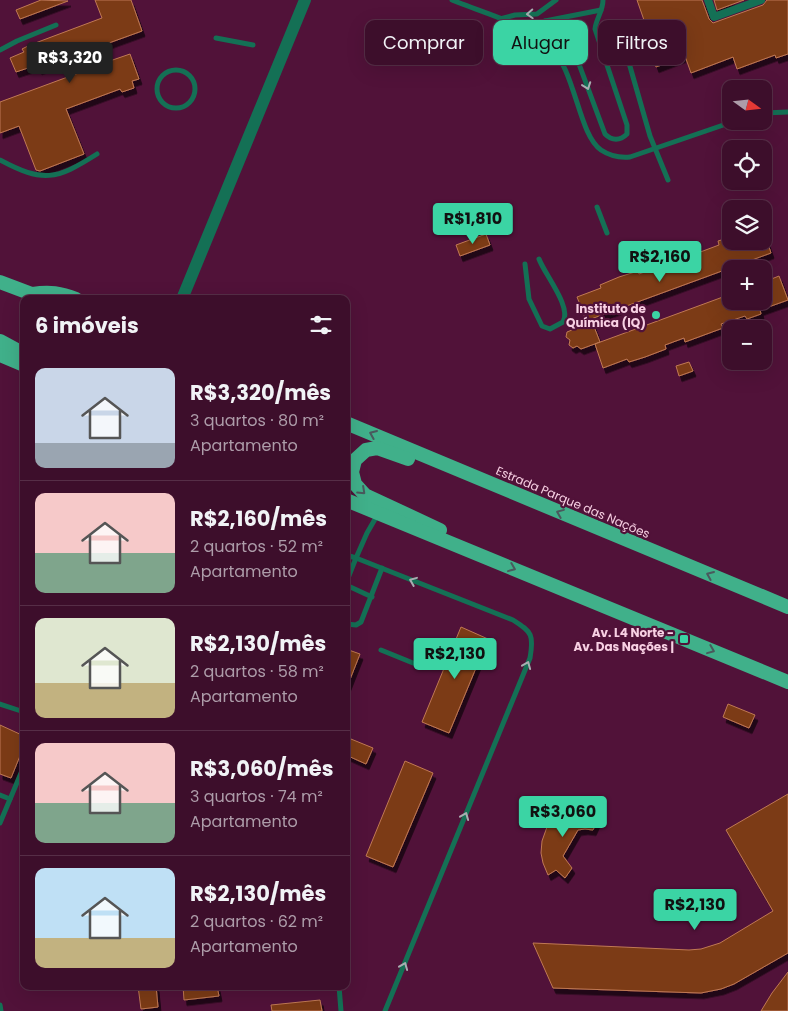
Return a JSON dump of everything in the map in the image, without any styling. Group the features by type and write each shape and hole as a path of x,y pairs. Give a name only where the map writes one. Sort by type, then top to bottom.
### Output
{"highway":[{"path":"0,282 34,295"},
{"path":"42,295 47,291 66,295"},
{"path":"0,341 20,352"},
{"path":"0,356 20,364"},
{"name":"Estrada Parque das Nações","path":"350,425 788,607"},
{"path":"467,550 438,528 365,495 355,484 352,472 355,460 366,450 377,448 440,471 482,481"},
{"path":"350,502 788,682"},
{"path":"744,589 788,597"}],"street":[{"path":"708,0 714,17 761,0"},
{"path":"184,295 306,2"}],"lane":[{"path":"452,0 500,19 515,15 537,14 556,0"},
{"path":"579,65 605,134 612,139 620,139 627,134 627,125 595,29 596,20 602,10 603,0"},
{"path":"550,20 602,10"},
{"path":"0,50 56,25"},
{"path":"216,38 253,45"},
{"path":"563,65 586,127 593,140 599,149 618,158 630,157 722,126"},
{"path":"630,65 655,149 668,180"},
{"path":"171,71 184,72 192,80 194,86 194,92 189,103 177,109 165,106 157,96 157,83 165,73 171,71"},
{"path":"772,113 788,112"},
{"path":"0,160 22,171 43,176 57,174 74,168 97,154"},
{"path":"597,207 607,233"},
{"path":"525,264 529,300 542,326 550,329 563,322 566,313 559,295 543,270 539,259"},
{"path":"350,574 367,533 378,513"},
{"path":"350,556 513,620 528,629 533,643 530,658 385,1011"},
{"path":"350,624 356,625 361,622 382,568"},
{"path":"350,586 372,597"},
{"path":"381,650 413,663"},
{"path":"0,704 20,711"},
{"path":"0,823 20,775"},
{"path":"0,796 10,799"},
{"path":"339,990 341,1011"},
{"path":"0,1005 1,1011"}],"building":[{"path":"41,0 68,1 20,19 16,10"},
{"path":"95,0 131,0 142,31 95,48 101,64 130,54 139,79 132,81 134,88 122,92 120,89 66,109 84,154 40,171 36,170 19,126 0,133 0,102 92,68 86,52 39,69 37,65 16,72 10,58 24,52 22,49 30,45 102,18"},
{"path":"637,0 702,0 709,19 713,23 763,5 767,0 788,0 788,54 776,58 775,55 737,69 733,57 691,73 686,59 686,20 644,20"},
{"path":"714,0 744,0 717,10"},
{"path":"486,234 490,245 460,256 456,245"},
{"path":"722,240 722,250 770,250 771,253 752,260 722,260 722,271 591,319 600,342 581,349 577,346 573,348 569,345 570,340 566,337 567,332 572,330 572,325 586,320 577,297 601,288 600,285 619,277 638,271 639,274 658,267 657,264 694,250 695,254 719,245 718,241"},
{"name":"Instituto de Química (IQ)","path":"779,276 788,300 772,306 772,279"},
{"name":"Instituto de Química (IQ)","path":"722,297 722,310 760,310 761,314 747,319 745,316 733,320 722,320 722,328 685,342 684,338 665,345 666,349 645,357 629,362 627,359 603,368 595,344"},
{"path":"689,362 693,371 679,376 676,366"},
{"path":"461,627 488,639 449,733 422,722"},
{"path":"350,650 360,654 350,679"},
{"path":"728,704 755,715 749,728 723,717"},
{"path":"0,725 20,734 20,756 11,778 0,774"},
{"path":"350,739 373,748 366,764 350,757"},
{"path":"405,761 433,773 393,867 366,856"},
{"path":"788,794 788,953 734,984 701,993 553,988 533,943 701,949 720,943 773,911 726,830"},
{"path":"586,806 586,816 598,819 593,830 578,830 563,856 572,868 565,878 556,870 548,875 541,853 542,841 547,827 554,818 565,811 574,807"},
{"path":"788,972 788,1011 761,1011 772,993"},
{"path":"139,990 156,990 158,1007 141,1009"},
{"path":"183,990 218,990 219,996 184,1000"},
{"path":"320,1000 322,1011 272,1011 271,1005"}],"place":[{"name":"Instituto de Química (IQ)","path":"656,315"},
{"name":"Av. L4 Norte - Av. Das Nações |","path":"684,639"}]}
